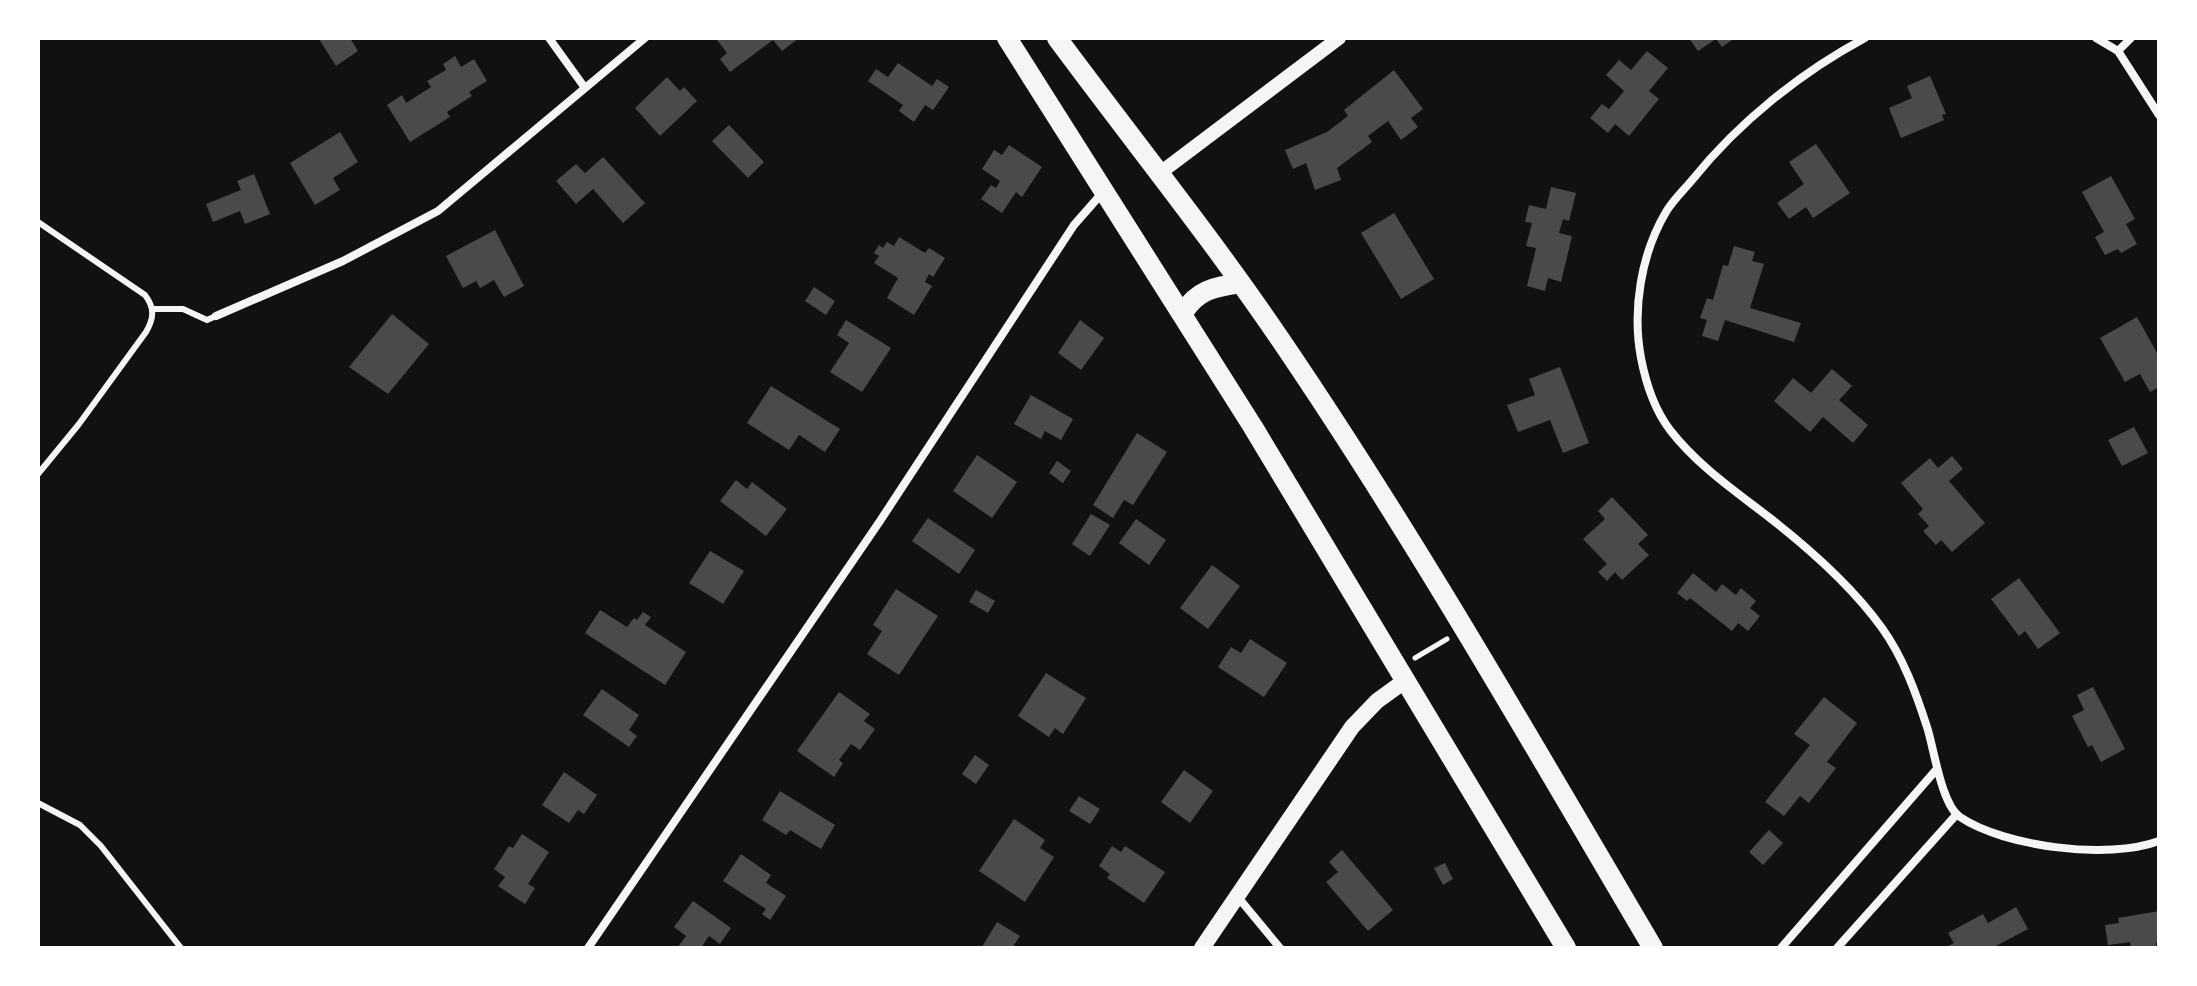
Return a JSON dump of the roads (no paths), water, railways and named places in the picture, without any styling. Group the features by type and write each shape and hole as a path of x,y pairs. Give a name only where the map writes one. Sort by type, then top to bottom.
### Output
{"highway":[{"path":"1007,38 1183,313 1566,948"},
{"path":"1057,38 1160,173 1307,379 1480,655 1653,948"},
{"path":"1183,313 1203,291 1240,283"}],"main road":[{"path":"1202,948 1352,727 1377,701 1406,680"}],"street":[{"path":"549,38 585,88"},
{"path":"216,316 343,261 438,211 645,38"},
{"path":"1160,173 1339,38"},
{"path":"1865,38 1790,87 1735,131 1667,210 1653,238 1640,286 1636,335 1650,395 1670,430 1724,485 1771,519 1839,576 1882,627 1900,656 1928,730 1936,770 1956,815 1990,832 2041,847 2119,848 2146,846 2159,841"},
{"path":"2096,38 2118,51 2159,115"},
{"path":"2118,51 2131,38"},
{"path":"588,948 880,521 1074,225 1104,191"},
{"path":"1781,948 1936,770"},
{"path":"1837,948 1956,815"},
{"path":"1237,896 1280,948"}],"lane":[{"path":"38,222 145,295 153,309 146,332 38,474"},
{"path":"153,309 183,309 207,320 216,316"},
{"path":"38,803 80,825 101,846 181,948"}]}
